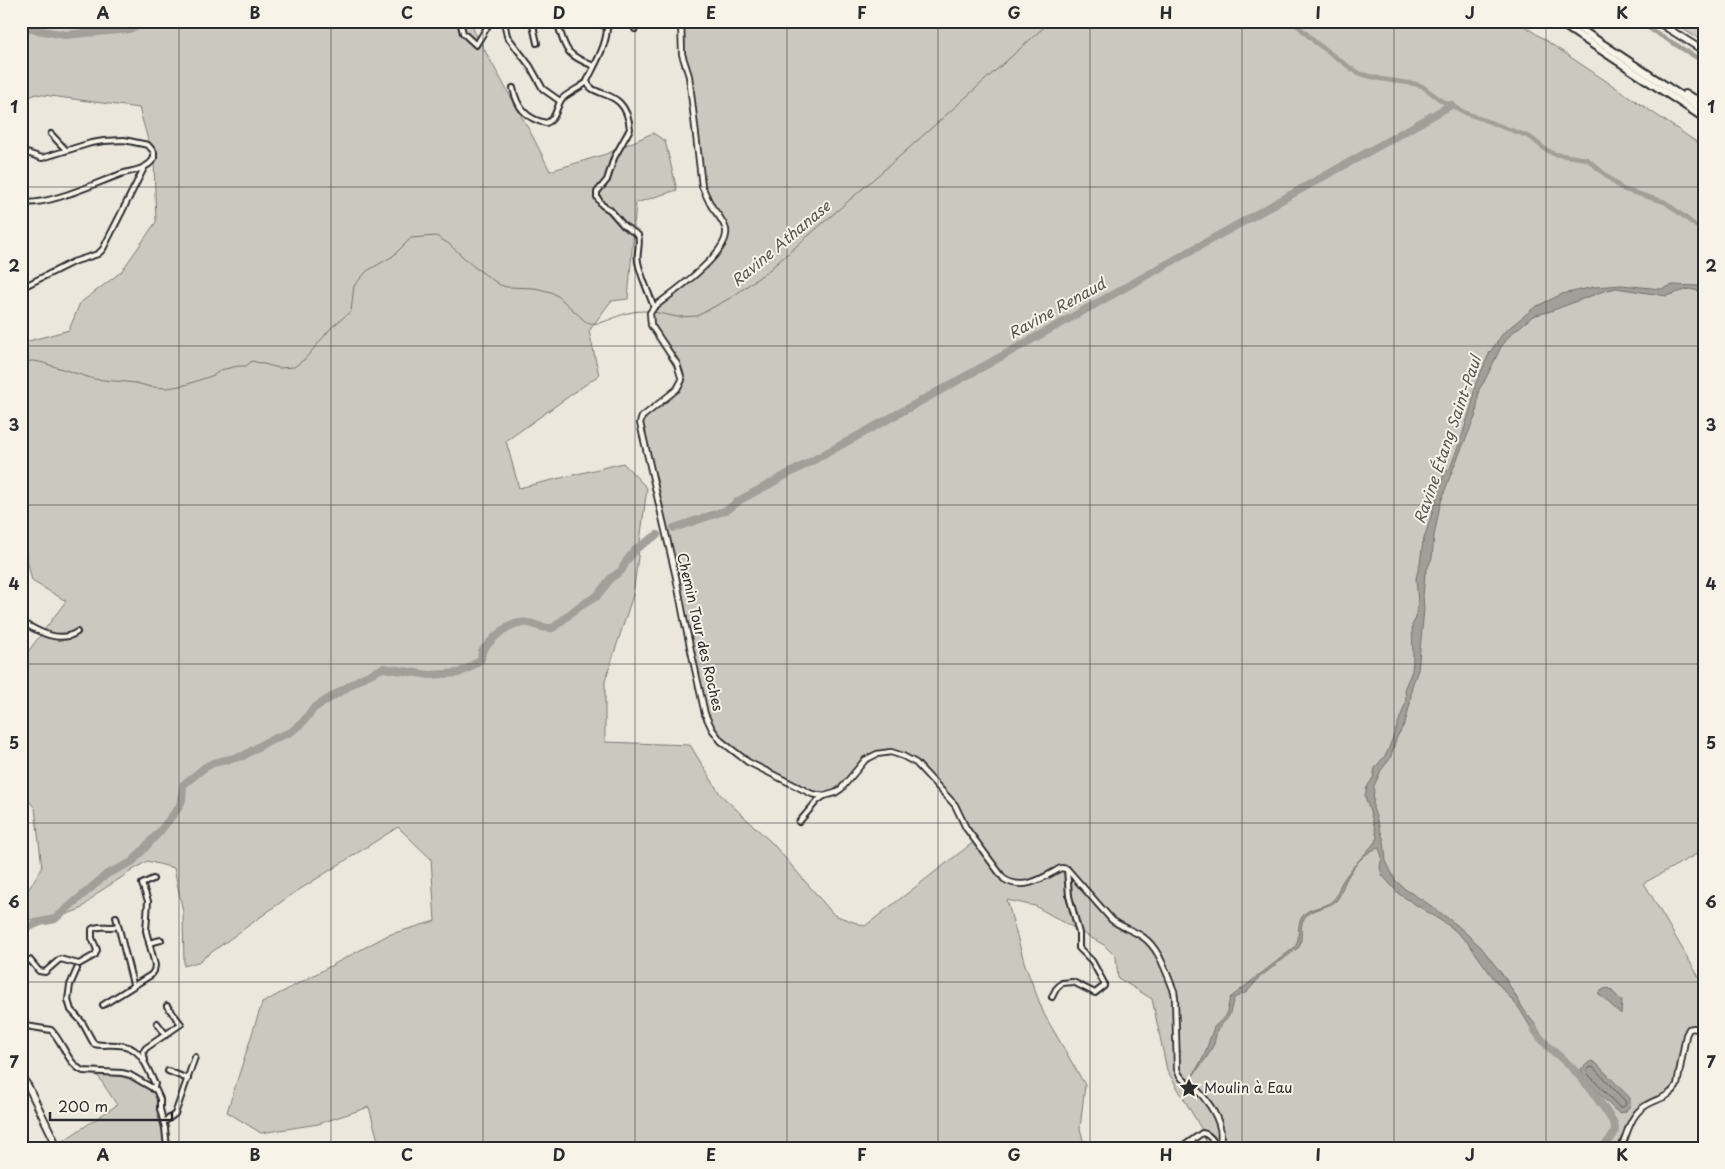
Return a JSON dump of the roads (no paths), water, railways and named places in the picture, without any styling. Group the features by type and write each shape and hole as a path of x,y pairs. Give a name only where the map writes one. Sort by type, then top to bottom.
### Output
{"highway":[{"path":"1557,21 1704,118"},
{"path":"1568,21 1704,111"},
{"path":"1663,83 1704,103"}],"main road":[{"path":"1656,21 1704,51"},
{"path":"21,1076 28,1086 58,1148"}],"street":[{"path":"460,21 463,33 476,45 491,21"},
{"path":"504,21 507,36 530,66 540,84 548,93 560,100"},
{"path":"532,21 537,43"},
{"path":"557,21 565,48 569,53 594,66"},
{"path":"596,21 602,26 608,27"},
{"path":"513,88 518,106 524,112 543,122 550,122 560,100 580,88 587,81 598,61 608,27 606,21"},
{"path":"635,29 636,21"},
{"path":"587,81 588,86 593,91 605,93 619,101 624,108 630,126 614,158 607,180 600,188 597,197 602,205 610,210 624,226 638,235 637,252 639,264 654,307 712,259 721,246 726,234 723,223 702,186 689,76 682,54 681,21"},
{"path":"51,134 66,150"},
{"path":"21,151 42,158 91,143 118,140 148,145 154,152 154,158 144,168 123,173 71,193 35,203 21,202"},
{"path":"21,288 73,262 98,254 103,249 144,168"},
{"name":"Chemin Tour des Roches","path":"654,307 650,313 651,325 677,364 682,380 677,389 642,417 640,423 676,577 705,714 712,729 721,741 748,762 812,794 824,796"},
{"path":"21,621 48,635 66,636 77,632"},
{"path":"799,822 817,801 841,789 864,760 877,754 891,752 903,756 916,764 955,804 966,828 1004,879 1010,883 1033,884 1061,868 1067,869 1112,920 1143,937 1152,945 1170,982 1175,998 1177,1069 1179,1076 1197,1090 1211,1107 1220,1126 1219,1148"},
{"path":"1052,997 1062,983 1073,982 1095,993 1104,986 1092,961 1079,948 1079,934 1069,896 1067,869"},
{"path":"103,1005 133,984 151,975 154,971 155,965 145,923 148,901 142,884 153,879"},
{"path":"116,917 133,984"},
{"path":"21,961 30,960 39,971 45,972 63,959 79,964 94,955 97,950 91,933 92,929 102,926 110,928 118,926"},
{"path":"149,943 161,940"},
{"path":"77,969 70,986 68,1000 71,1010 82,1022 92,1042 98,1045 131,1047 140,1054 155,1084 153,1089"},
{"path":"21,1005 24,1011 26,1026 51,1030 72,1062 82,1071 130,1075 158,1093 167,1148"},
{"path":"146,1065 144,1050 181,1024 167,1006"},
{"path":"157,1024 166,1035"},
{"path":"1621,1148 1633,1117 1642,1107 1668,1096 1677,1085 1686,1035 1689,1029 1694,1028 1704,1033"},
{"path":"164,1122 175,1114 195,1057"},
{"path":"168,1071 188,1078"},
{"path":"1181,1148 1202,1133 1210,1137 1219,1148"}],"water":[{"path":"1704,284 1704,289 1699,291 1689,289 1666,296 1616,288 1601,292 1533,316 1511,334 1501,347 1479,389 1476,415 1440,505 1432,558 1425,574 1424,609 1418,670 1412,686 1405,723 1396,739 1390,759 1381,770 1374,786 1373,808 1384,841 1386,861 1395,880 1457,925 1481,947 1505,978 1524,1010 1537,1027 1539,1037 1536,1036 1519,1008 1494,979 1469,944 1451,927 1399,894 1382,875 1380,867 1382,857 1379,848 1367,853 1357,863 1336,901 1311,912 1305,917 1302,924 1299,947 1260,977 1247,992 1234,998 1229,1016 1217,1030 1214,1044 1192,1077 1204,1056 1214,1027 1226,1016 1230,998 1295,947 1298,940 1299,924 1305,913 1328,904 1334,899 1345,878 1353,867 1375,842 1377,837 1365,796 1375,768 1387,753 1406,702 1405,687 1412,671 1412,625 1416,618 1418,604 1416,578 1423,542 1444,474 1450,468 1462,436 1472,404 1475,385 1490,352 1504,332 1535,307 1562,294 1594,287 1622,285 1661,289 1673,285 1699,286"},
{"path":"1609,988 1622,1001 1621,1014 1598,993"},
{"path":"1591,1061 1596,1063 1630,1098 1630,1106 1625,1112 1619,1113 1615,1110 1584,1078 1581,1069"}],"waterway":[{"path":"21,27 65,35 129,29 151,21"},
{"name":"Ravine Athanase","path":"653,312 678,317 697,316 732,297 769,270 1051,21"},
{"path":"1293,21 1315,42 1361,74 1422,86 1442,101 1468,114 1530,137 1554,154 1587,159 1622,189 1665,202 1704,232"},
{"path":"1637,21 1704,62"},
{"name":"Ravine Renaud","path":"674,528 727,510 740,500 1451,105"},
{"name":"Ravine Athanase","path":"21,362 40,362 94,379 168,388 185,385 214,375 221,370 246,366 252,361 279,368 294,367 305,359 331,328 351,311 354,286 367,271 393,256 411,238 436,236 449,244 473,266 500,285 535,288 551,292 586,322 597,323 631,312 649,311"},
{"name":"Ravine Renaud","path":"21,928 55,919 107,874 132,862 179,807 182,800 183,785 204,768 213,763 243,756 268,741 291,732 303,722 314,708 362,678 383,668 430,675 458,673 481,659 482,651 497,635 515,624 529,623 553,628 577,608 597,596 611,578 621,571 637,548 657,535"},
{"path":"1534,1029 1546,1044 1581,1078 1599,1100 1614,1123 1614,1134 1602,1148"}],"place":[{"name":"Moulin à Eau","path":"1189,1088"}],"water label":[{"name":"Ravine Étang Saint-Paul","path":"1448,440"}]}
